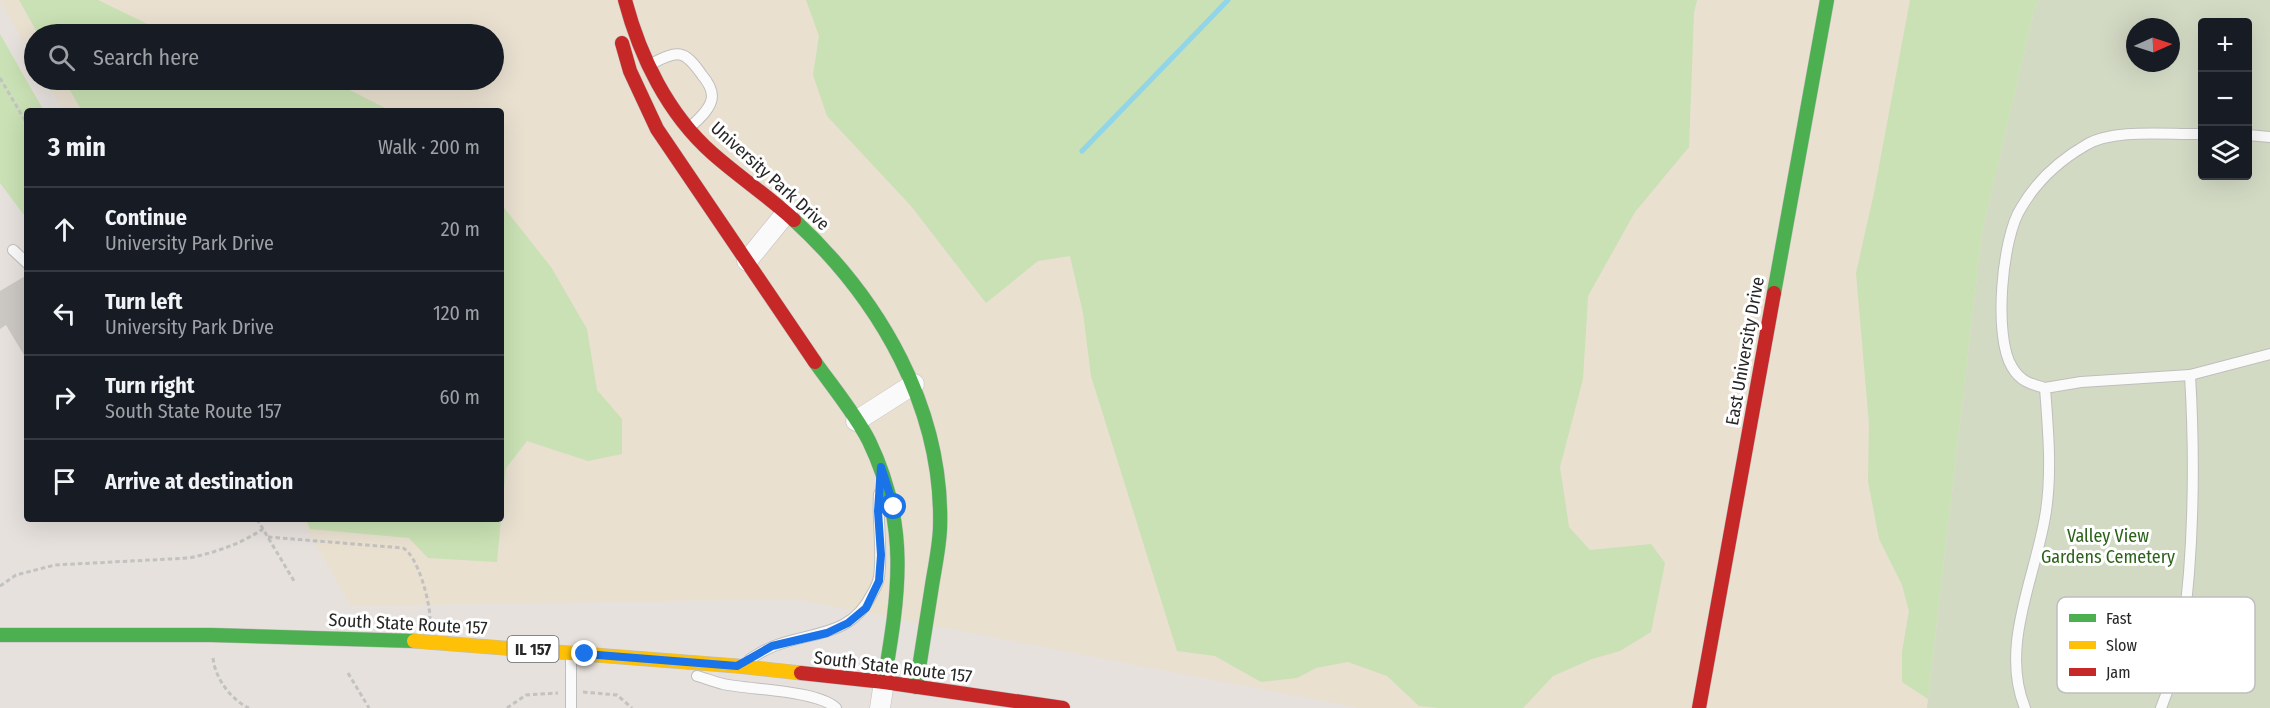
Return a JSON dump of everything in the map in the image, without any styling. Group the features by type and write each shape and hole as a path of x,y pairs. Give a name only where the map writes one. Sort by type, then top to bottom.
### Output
{"main road":[{"path":"613,0 630,71 657,129 868,439 881,467 894,507 900,566 899,592 884,682"},
{"name":"University Park Drive","path":"625,0 638,41 649,65 676,111 709,150 787,213 818,242 850,279 875,314 914,384 927,418 940,485 940,528 916,687"},
{"name":"East University Drive","path":"1699,708 1827,0"},
{"name":"South State Route 157","path":"0,635 211,635 430,641 737,666 884,682 1063,708"}],"street":[{"path":"747,261 787,213"},
{"path":"856,421 914,384"},
{"path":"880,708 884,682"},
{"path":"913,708 916,687"}],"lane":[{"path":"649,65 677,54 686,55 708,82 712,97 709,107 690,128"},
{"path":"2198,134 2114,136 2087,144 2046,175 2019,209 2006,251 2001,293 2003,340 2011,366 2024,382 2045,388 2081,382 2190,375 2270,354"},
{"path":"2252,135 2270,137"},
{"path":"13,250 24,260"},
{"path":"2186,597 2190,555 2194,447 2190,375"},
{"path":"2025,708 2018,691 2016,656 2021,620 2039,548 2048,492 2050,472 2045,388"},
{"path":"737,666 772,646 827,633 848,623 866,608 879,581 881,555 878,511 881,467"},
{"path":"571,652 571,708"},
{"path":"639,658 723,684 789,693 829,702 836,708"},
{"path":"2161,708 2167,693"}],"path":[{"path":"0,78 24,119"},
{"path":"259,522 294,581"},
{"path":"0,586 16,575 55,565 179,559 206,555 246,540 263,529"},
{"path":"268,537 403,548 409,551 416,564 430,612 430,641"},
{"path":"211,635 214,666 218,676 224,687 249,708"},
{"path":"348,673 369,708"},
{"path":"507,708 526,695 571,692 617,695 632,708"}],"shaded area":[{"path":"0,0 2039,0 2034,11 1982,233 1927,708 1360,708 795,599 351,606 303,522 504,522 504,108 61,108 51,90 504,90 504,24 24,24 24,44"}],"green space":[{"path":"19,0 98,0 147,24 32,24"},
{"path":"806,0 1697,0 1694,13 1689,147 1635,212 1588,296 1583,379 1560,467 1569,527 1590,550 1651,544 1665,563 1651,632 1620,651 1592,659 1553,676 1523,708 1419,706 1387,676 1348,662 1316,668 1297,678 1261,682 1215,656 1177,651 1091,376 1083,313 1070,256 1038,261 986,303 911,206 827,116 813,75 819,36"},
{"path":"1910,0 2039,0 2034,11 1982,233 1928,699 1902,682 1902,652 1909,611 1902,585 1879,539 1868,481 1869,424 1856,273 1874,193"},
{"name":"Valley View Gardens Cemetery","path":"2039,0 2270,0 2270,708 1927,708 1982,233 2034,11"},
{"path":"0,34 24,76 24,90 32,90 42,108 24,108 24,215 0,183"},
{"path":"70,90 350,90 385,108 80,108"},
{"path":"504,208 551,267 587,329 597,390 622,419 622,454 588,461 527,441 506,468 504,488"},
{"path":"307,522 501,522 497,562 428,558 409,538 310,529"}],"building":[{"path":"24,277 24,355 6,325 0,329 0,291"}],"waterway":[{"path":"1082,151 1228,0"}],"traffic: fast":[{"path":"1774,293 1827,0"},
{"path":"794,220 854,285 879,321 901,359 918,399 931,441 938,485 940,529 916,687"},
{"path":"815,362 864,431 882,472 891,502 896,531 897,589 884,682"},
{"path":"0,635 211,635 414,641"}],"traffic: slow":[{"path":"414,641 801,673"}],"traffic: jam":[{"path":"625,0 648,63 682,121 712,153 794,220"},
{"path":"622,43 630,71 657,129 815,362"},
{"path":"1699,708 1774,293"},
{"path":"801,673 884,682 1063,708"}],"route":[{"path":"585,654 737,666 772,646 827,633 848,623 866,608 879,581 881,555 878,511 881,467 894,507"}]}
